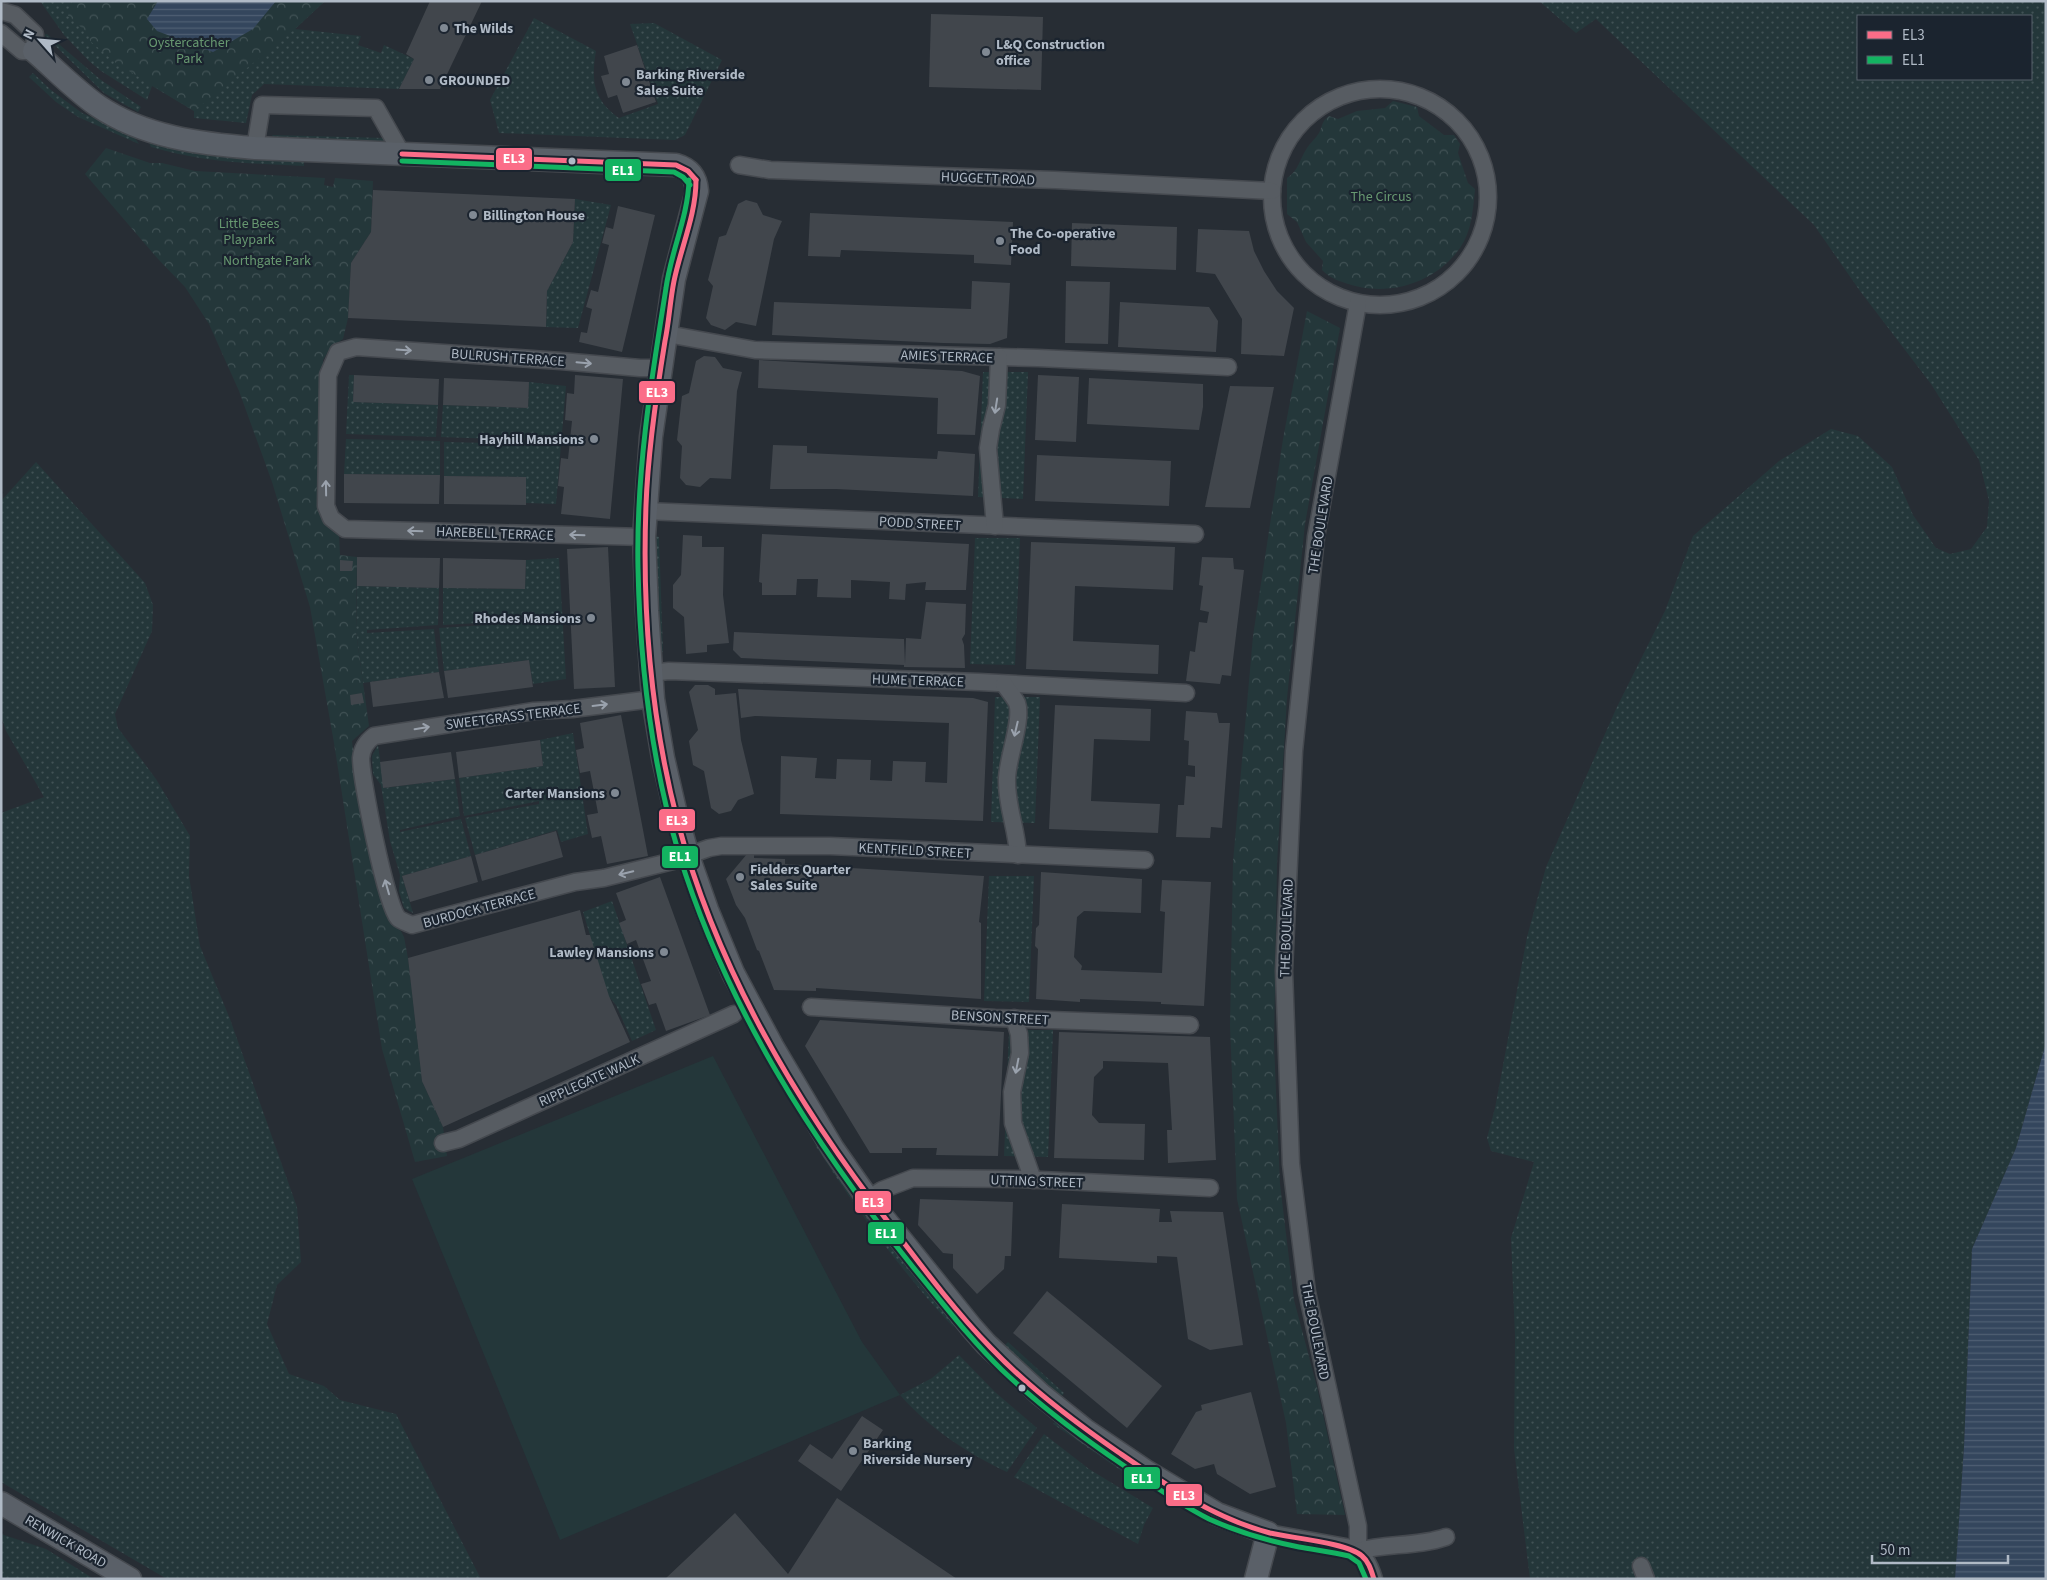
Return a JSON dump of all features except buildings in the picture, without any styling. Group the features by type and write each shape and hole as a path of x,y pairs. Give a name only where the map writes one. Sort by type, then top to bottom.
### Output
{"street":[{"path":"1,10 15,15 35,34 34,50"},
{"path":"1,33 22,51 34,50 97,106 137,125 192,142 255,148 676,165 688,171 696,180 694,205 674,279 676,335 650,368 651,437 645,511 635,537 660,672 644,700 663,758 681,858 707,910 733,973 753,1012 833,1149 868,1199 971,1327 1040,1394 1085,1430 1186,1497 1217,1514 1268,1533 1346,1547 1358,1551 1368,1563 1374,1579"},
{"path":"1376,88 1408,92 1440,106 1467,132 1484,162 1489,198 1484,229 1470,258 1448,281 1421,298 1390,305 1358,303 1329,293 1304,275 1286,250 1275,222 1272,191 1279,160 1294,132 1317,109 1345,94 1376,88"},
{"path":"255,148 262,105 376,108 402,154"},
{"name":"HUGGETT ROAD","path":"739,165 770,170 1055,180 1272,191"},
{"name":"THE BOULEVARD","path":"1358,303 1316,537 1294,751 1284,971 1290,1164 1307,1292 1358,1526 1358,1551"},
{"name":"AMIES TERRACE","path":"676,335 755,350 999,357 1228,367"},
{"name":"BULRUSH TERRACE","path":"345,529 331,518 326,506 328,374 338,352 356,347 561,360 650,368"},
{"path":"996,526 988,448 990,429 997,405 999,357"},
{"name":"PODD STREET","path":"645,511 1195,534"},
{"name":"HAREBELL TERRACE","path":"345,529 635,537"},
{"name":"HUME TERRACE","path":"660,672 1004,684 1186,693"},
{"path":"1004,684 1017,704 1018,720 1006,780 1017,837 1018,855"},
{"name":"SWEETGRASS TERRACE","path":"374,736 534,711 644,700"},
{"name":"BURDOCK TERRACE","path":"374,736 366,742 361,758 379,859 398,918 412,925 575,882 604,878 681,858"},
{"name":"KENTFIELD STREET","path":"681,858 709,848 740,845 830,846 1145,860"},
{"name":"BENSON STREET","path":"811,1007 1190,1025"},
{"name":"RIPPLEGATE WALK","path":"444,1143 459,1139 734,1014"},
{"path":"1014,1018 1019,1034 1020,1053 1012,1092 1013,1123 1033,1180"},
{"name":"UTTING STREET","path":"868,1199 882,1190 913,1178 1033,1180 1210,1188"},
{"name":"RENWICK ROAD","path":"1,1503 130,1579"},
{"path":"1256,1579 1268,1533"},
{"path":"1358,1551 1373,1547 1427,1542 1446,1537"}],"green space":[{"path":"40,1 325,1 295,29 361,36 358,45 381,53 384,45 414,59 399,89 264,84 252,95 246,123 194,118 194,111 152,86 147,100 101,71 64,35"},
{"name":"Oystercatcher Park","path":"72,1 325,1 295,29 194,111 116,63 90,41 89,34 68,16"},
{"path":"1539,1 2046,1 2046,1043 2016,1148 1972,1249 1964,1447 1955,1579 1530,1579 1514,1449 1515,1337 1511,1238 1534,1162 1491,1151 1487,1138 1495,1108 1527,937 1546,867 1616,709 1665,611 1693,536 1779,461 1831,429 1858,436 1892,467 1913,515 1936,548 1950,554 1971,549 1987,527 1989,501 1979,460 1931,384 1860,291 1814,225 1596,19 1576,33"},
{"path":"534,18 596,51 594,80 596,89 604,104 619,118 658,104 630,24 654,23 722,60 685,135 675,140 499,133 490,100"},
{"path":"47,34 101,80 141,107 138,112 104,93 44,35"},
{"path":"33,73 51,90 82,113 133,135 139,144 78,117 56,102 29,77"},
{"name":"The Circus","path":"1393,101 1417,107 1419,116 1444,135 1454,135 1460,144 1458,153 1468,183 1475,189 1471,220 1460,248 1437,271 1408,285 1377,289 1361,287 1345,283 1327,275 1322,270 1323,261 1306,242 1297,222 1287,214 1287,178 1318,135 1326,118 1329,116 1338,119 1357,111 1385,108"},
{"path":"272,135 384,138 388,144 275,140"},
{"path":"148,140 304,160 304,166 246,163 189,156 151,147"},
{"name":"Northgate Park","path":"106,148 150,163 162,163 195,171 325,178 324,185 333,187 335,178 373,181 371,232 351,263 348,318 343,339 331,347 323,360 321,519 339,533 340,555 357,557 356,632 369,726 352,741 355,768 387,915 404,937 422,1081 443,1127 447,1156 415,1162 382,1049 334,743 310,607 272,482 239,391 209,324 185,287 158,259 85,174"},
{"path":"575,199 611,205 578,328 546,327 547,291 573,242"},
{"path":"1307,311 1340,328 1305,524 1287,698 1277,864 1274,1044 1280,1184 1294,1300 1317,1387 1345,1515 1297,1514 1286,1423 1237,1199 1230,1026 1233,862 1253,636 1283,439"},
{"path":"983,372 1028,372 1023,499 978,497"},
{"path":"349,375 354,375 353,402 438,405 436,437 346,434"},
{"path":"529,382 566,386 556,504 526,503 526,477 444,476 444,442 527,444 526,440 441,437 443,405 528,408"},
{"path":"346,439 440,441 440,475 344,474"},
{"path":"36,462 145,583 153,605 152,631 115,714 118,728 156,779 190,836 189,876 200,946 230,1019 297,1207 301,1262 277,1285 267,1324 289,1374 324,1386 340,1400 396,1414 481,1579 167,1579 1,1482 1,813 44,797 6,731 1,716 1,501"},
{"path":"655,536 659,537 663,652 659,653"},
{"path":"975,538 1020,538 1015,665 970,664"},
{"path":"559,558 566,679 533,684 529,660 444,671 439,628 516,623 516,621 443,625 443,588 525,589 526,560"},
{"path":"357,586 439,588 438,625 367,630 367,633 434,629 439,672 363,683 356,632"},
{"path":"995,697 1040,697 1035,823 991,822"},
{"path":"573,733 588,834 561,842 557,830 475,855 465,818 539,804 539,801 464,816 459,778 543,766 540,740"},
{"path":"378,745 384,788 455,779 460,816 400,830 400,832 461,819 471,856 402,876 413,913 404,908 399,891 400,875 390,841 381,785 373,774 372,756"},
{"path":"989,876 1034,876 1029,1002 984,1001"},
{"path":"612,901 656,1030 632,1041 616,1005 610,998 426,1090 422,1081 411,986 590,935 583,912"},
{"path":"1009,1030 1053,1030 1048,1157 1004,1156"},
{"path":"713,1056 862,1342 900,1395 560,1540 412,1179"},
{"path":"821,1142 957,1324 953,1327 897,1262 863,1216 815,1145"},
{"path":"1008,1342 1064,1393 1060,1399 1004,1346"},
{"path":"959,1355 995,1392 1037,1428 1007,1472 963,1448 936,1429 900,1395 932,1378"},
{"path":"1058,1419 1144,1481 1142,1485 1053,1424"},
{"path":"1044,1434 1089,1469 1153,1508 1144,1525 1138,1544 1014,1477"},
{"path":"1,1534 46,1549 94,1579 1,1579"}],"water":[{"path":"158,1 276,1 253,29 213,52 157,31 147,19"},
{"path":"2046,1043 2046,1579 1955,1579 1964,1447 1972,1249 2016,1148"}],"transit line":[{"name":"EL3","path":"402,154 676,165 688,171 696,180"},
{"name":"EL1","path":"402,161 674,172 683,177 690,185"},
{"name":"EL1","path":"689,180 686,207 668,274 642,462 638,533 641,640 654,748 669,819 698,910 721,965 747,1019 807,1122 876,1220 967,1333 1030,1396 1107,1454 1165,1494 1209,1519 1253,1536 1287,1545 1349,1556 1359,1563 1366,1579"},
{"name":"EL3","path":"696,180 694,206 673,289 651,443 647,484 645,545 647,625 650,666 661,745 678,823 695,878 715,932 739,985 765,1036 794,1086 857,1181 952,1304 1006,1363 1052,1403 1085,1428 1118,1452 1191,1499 1249,1527 1270,1533 1333,1544 1355,1551 1370,1566 1374,1579"}],"place":[{"name":"The Wilds","path":"444,28"},
{"name":"L&Q Construction office","path":"986,52"},
{"name":"GROUNDED","path":"429,80"},
{"name":"Barking Riverside Sales Suite","path":"626,82"},
{"name":"Billington House","path":"473,215"},
{"name":"The Co-operative Food","path":"1000,241"},
{"name":"Hayhill Mansions","path":"594,439"},
{"name":"Rhodes Mansions","path":"591,618"},
{"name":"Carter Mansions","path":"615,793"},
{"name":"Fielders Quarter Sales Suite","path":"740,877"},
{"name":"Lawley Mansions","path":"664,952"},
{"name":"Barking Riverside Nursery","path":"853,1451"}],"park label":[{"name":"Little Bees Playpark","path":"249,232"}]}
